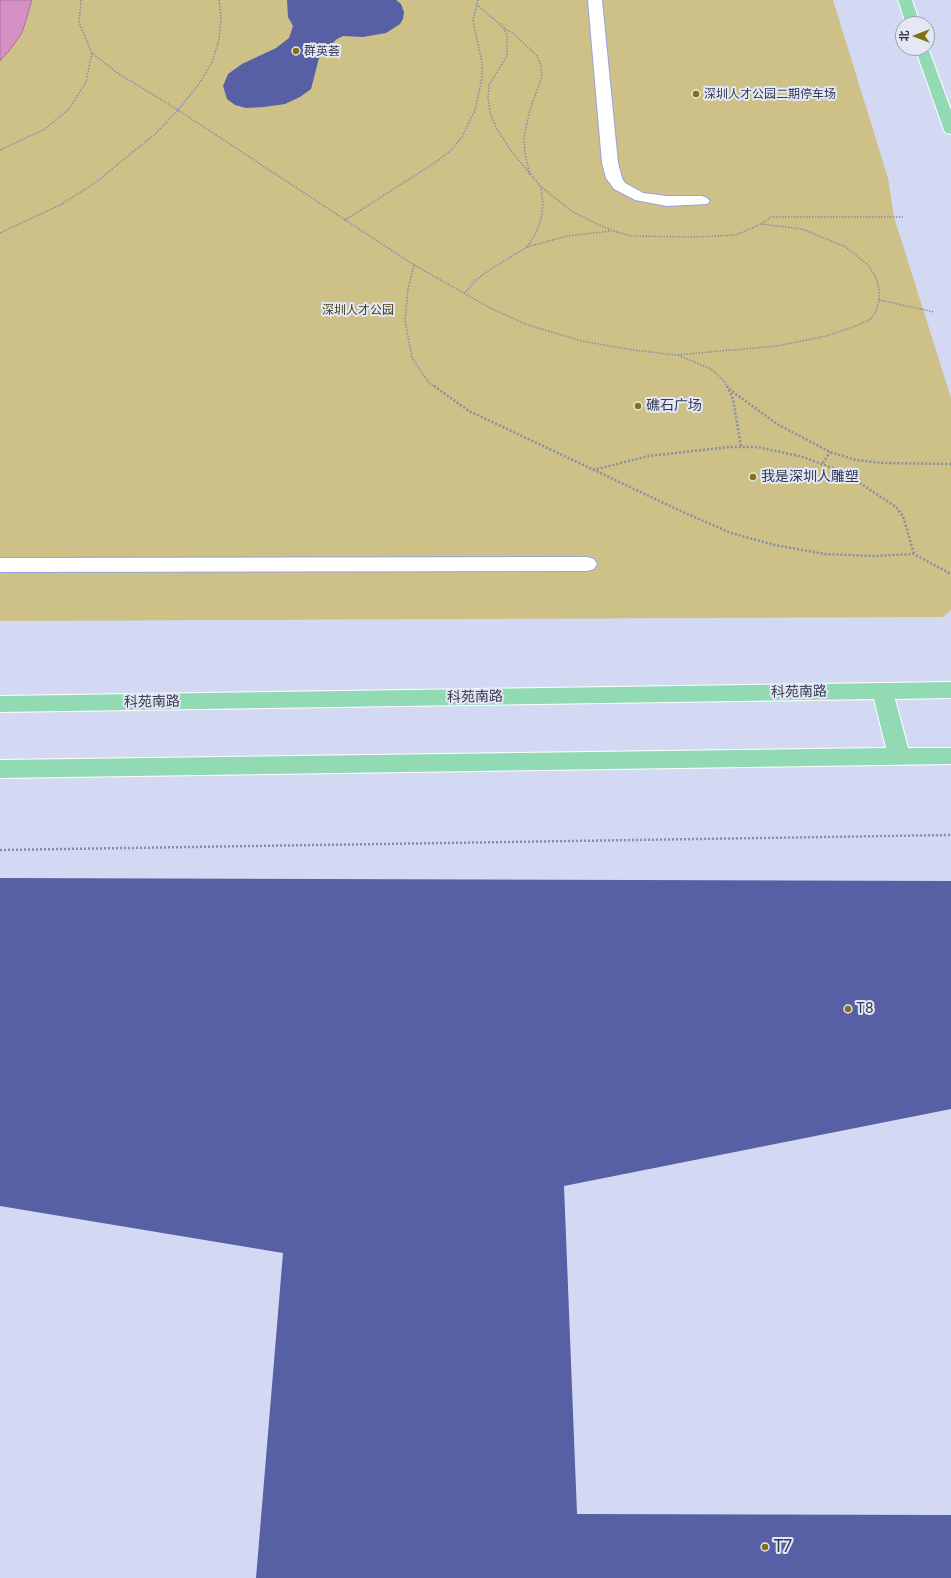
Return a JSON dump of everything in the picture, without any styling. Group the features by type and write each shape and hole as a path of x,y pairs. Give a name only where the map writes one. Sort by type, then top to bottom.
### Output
{"main road":[{"path":"905,0 910,16"},
{"path":"925,56 951,130"},
{"name":"科苑南路","path":"0,704 951,690"},
{"path":"883,691 900,757"},
{"path":"0,769 951,756"}],"lane":[{"path":"595,0 610,163 614,178 619,186 640,198 667,201 702,200"},
{"path":"0,565 587,564"}],"path":[{"path":"81,0 79,22 92,53 116,72 178,110 414,265 492,309 528,325 582,340 632,350 676,355 695,361 711,369 723,380 733,399 741,446"},
{"path":"0,233 60,205 95,183 155,134 178,110 199,84 212,62 219,40 221,18 219,0"},
{"path":"345,220 436,162 451,150 462,137 475,110 482,78 482,62 473,21 478,0"},
{"path":"503,27 533,51 541,66 542,76 530,110 524,137 525,153 531,176"},
{"path":"0,150 45,129 69,109 86,82 92,53"},
{"path":"527,247 536,234 541,219 543,205 541,187"},
{"path":"676,355 777,346 826,336 856,326 870,319 876,311 879,300 879,288 876,277 868,266 846,247 802,230 761,224"},
{"path":"464,294 474,282 486,272 527,247 567,236 613,231"},
{"path":"414,265 408,288 405,320 412,358 429,383 469,411 685,513 731,533 775,545 825,554 874,556 914,554 951,574"},
{"path":"879,300 934,312"},
{"path":"729,389 777,424 830,452 856,460 883,463 951,464"},
{"path":"593,470 648,456 741,446 803,457 823,463 843,472 896,507 903,516 914,554"},
{"path":"823,463 830,452"},
{"path":"0,850 951,835"}],"green space":[{"name":"深圳人才公园","path":"0,0 833,0 888,178 894,217 951,398 951,610 943,617 0,621"}],"shaded area":[{"path":"0,0 32,0 22,33 0,61"}],"building":[{"name":"群英荟","path":"287,0 396,0 401,4 404,12 403,19 400,24 386,33 363,37 343,36 337,39 319,58 311,89 300,97 285,104 264,107 246,108 235,105 227,99 223,86 228,74 242,64 276,48 289,38 293,26 288,17"},
{"path":"0,878 951,881 951,1109 564,1186 577,1514 951,1515 951,1578 256,1578 283,1253 0,1206"}],"place":[{"name":"群英荟","path":"296,51"},
{"name":"深圳人才公园二期停车场","path":"696,94"},
{"name":"礁石广场","path":"638,406"},
{"name":"我是深圳人雕塑","path":"753,477"},
{"name":"T8","path":"848,1009"},
{"name":"T7","path":"765,1547"}]}
